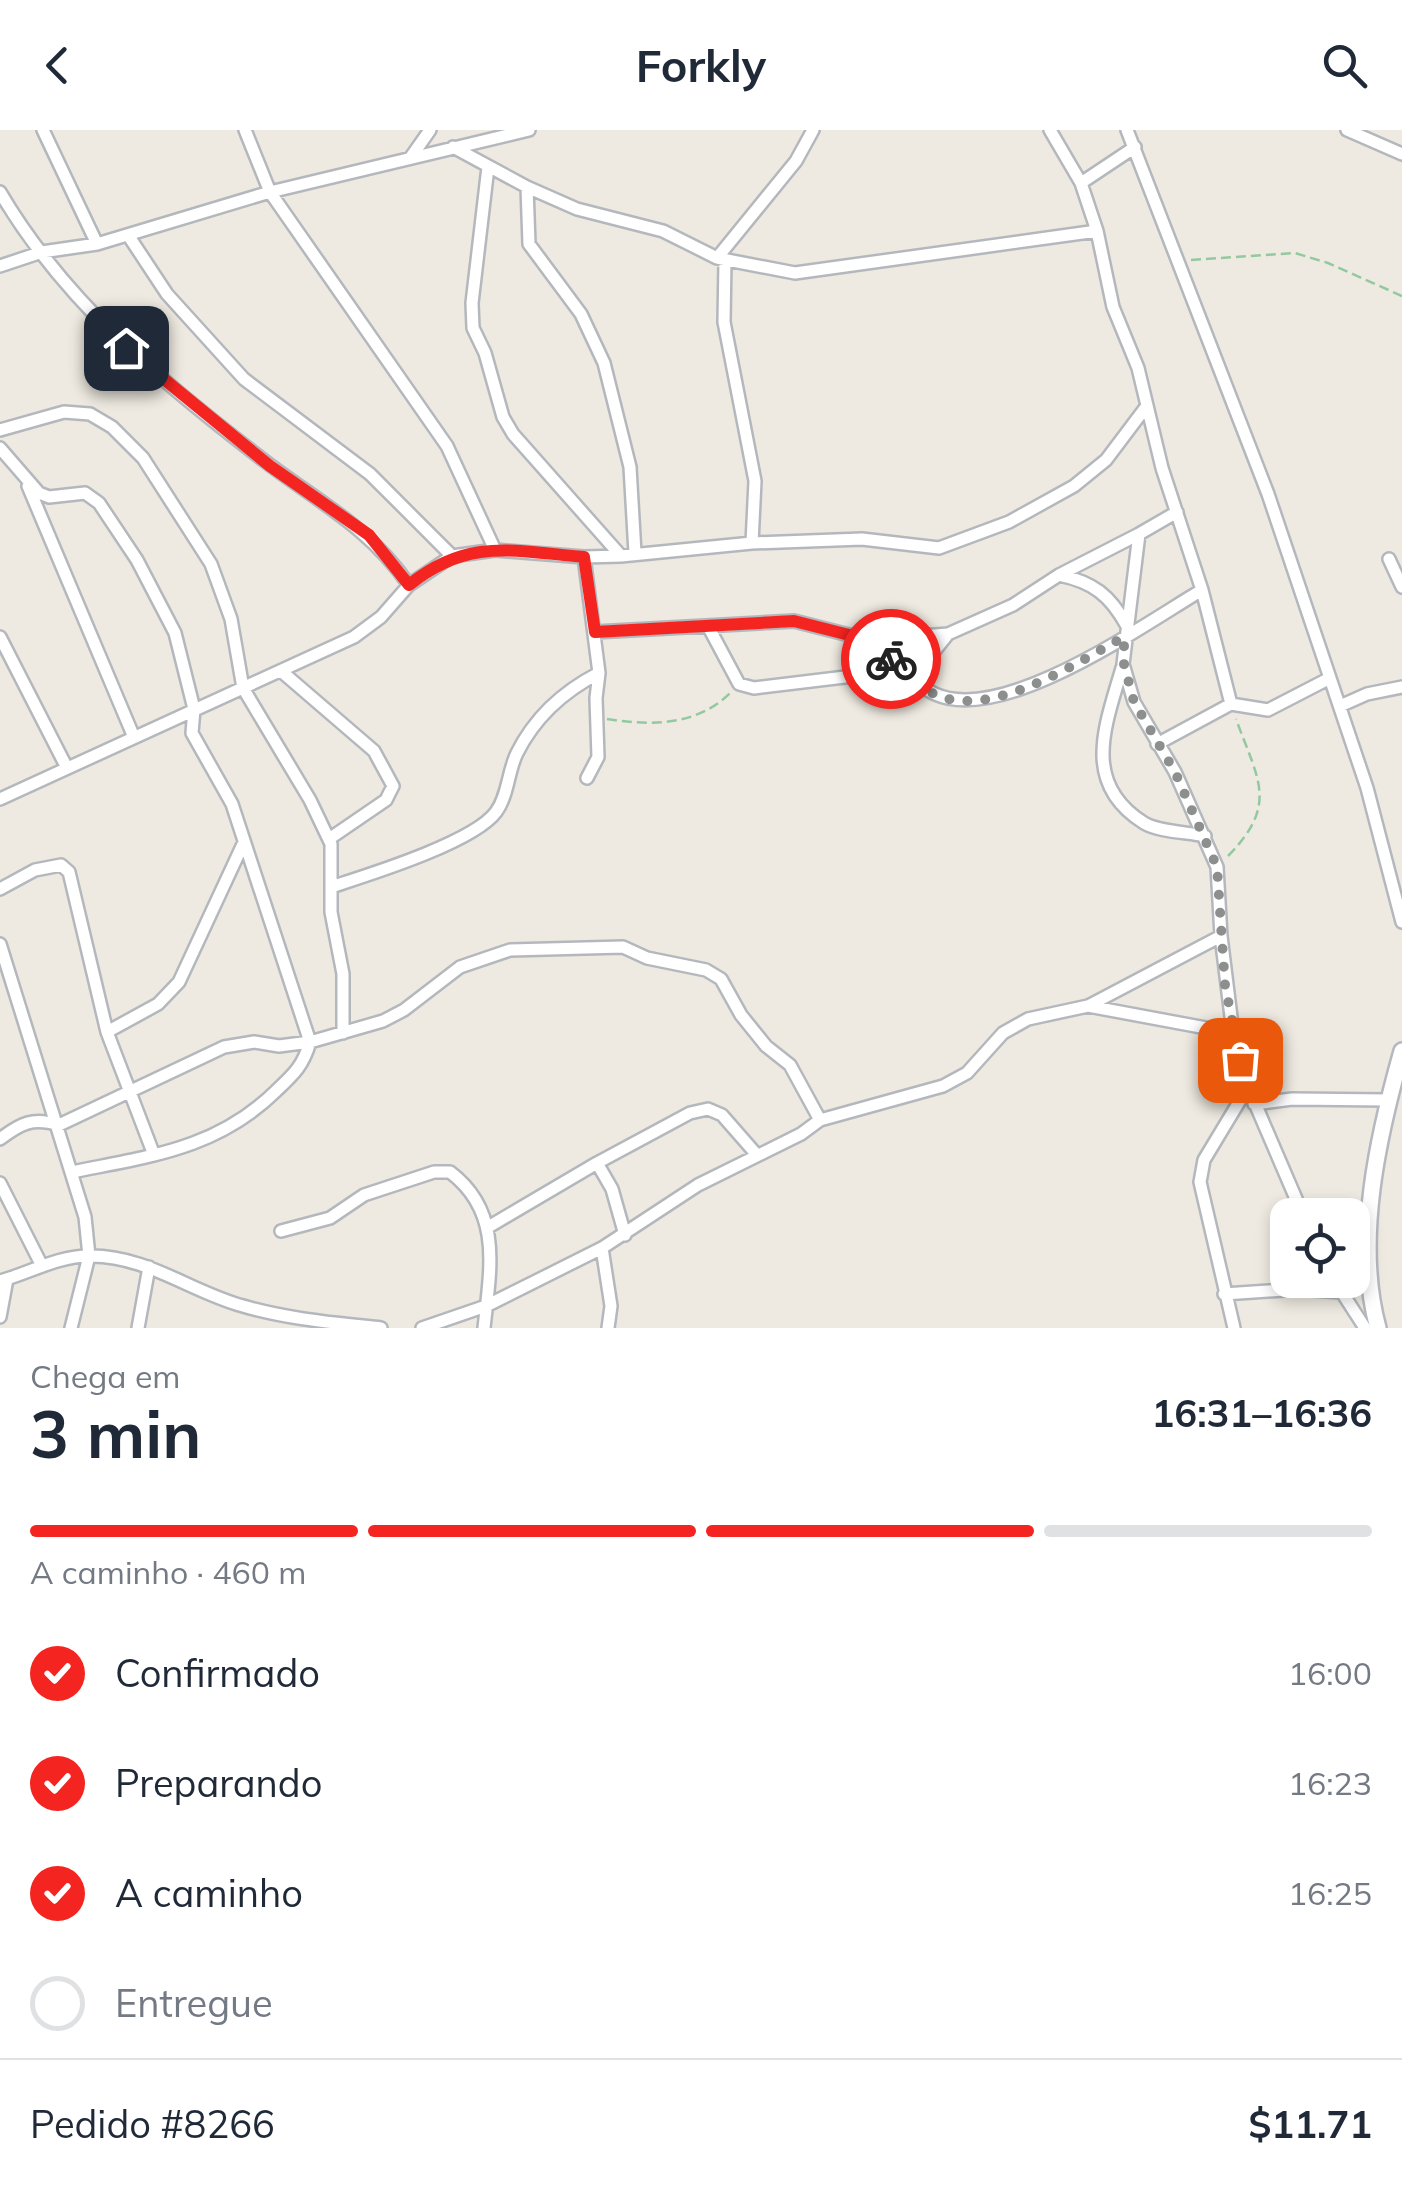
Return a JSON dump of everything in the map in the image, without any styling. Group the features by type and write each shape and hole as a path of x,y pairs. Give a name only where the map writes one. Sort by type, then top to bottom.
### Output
{"street":[{"path":"43,130 97,244"},
{"path":"246,130 270,192 447,446 495,550"},
{"path":"410,157 430,130"},
{"path":"0,266 42,252 97,244 270,192 529,130"},
{"path":"752,543 754,481 724,322 721,259 796,161 814,130"},
{"path":"1050,130 1060,136 1097,232 1113,307 1138,368 1231,704"},
{"path":"1127,130 1268,494 1368,788 1402,922"},
{"path":"1347,130 1402,154"},
{"path":"453,147 577,209 663,231 721,259 795,273 1097,232"},
{"path":"1081,183 1134,148"},
{"path":"488,167 472,303 473,328 485,353 502,417 519,442 620,556"},
{"path":"527,187 529,244 582,314 604,363 630,467 635,553"},
{"path":"0,192 42,252 106,329 145,366 270,466 369,535 409,585"},
{"path":"128,234 167,294 244,379 370,474 452,556"},
{"path":"0,798 354,636 381,618 409,585 452,556 495,550 620,556 752,543 862,538 924,548 965,540 1009,522 1074,486 1106,460 1146,408"},
{"path":"0,430 64,412 90,414 112,427 143,458 211,564 231,619 242,688 310,800 329,839 334,886 330,912 344,974 344,1033"},
{"path":"0,448 28,484 133,735"},
{"path":"28,484 50,497 85,493 99,502 175,633 194,710 192,734 232,804 310,1042 302,1068 251,1115 212,1138 72,1172"},
{"path":"595,632 794,621 869,640 948,634 1013,605 1059,575 1176,512"},
{"path":"1139,534 1124,664 1103,736 1100,765 1129,810 1146,824 1205,836"},
{"path":"584,557 599,673 598,756 587,778"},
{"path":"1389,558 1402,587"},
{"path":"1059,575 1086,581 1102,592 1125,632"},
{"path":"869,640 932,693 953,700 973,699 1028,687 1202,590"},
{"path":"708,626 739,684 754,688 902,670 932,654 948,634"},
{"path":"0,637 67,768"},
{"path":"1124,664 1134,702 1205,836 1217,867 1220,936 1233,1034 1254,1104 1295,1198"},
{"path":"282,671 374,751 393,786 386,800 329,839"},
{"path":"334,886 396,866 480,826 497,811 517,752 549,708 568,689 599,673"},
{"path":"1157,744 1231,704 1268,710 1330,678"},
{"path":"1340,706 1368,694 1402,687"},
{"path":"108,1032 158,1004 179,982 244,842"},
{"path":"0,889 50,864 61,864 68,872 108,1032 154,1155"},
{"path":"422,1328 486,1306 602,1248 698,1185 820,1120 943,1086 967,1073 1003,1033 1028,1019 1088,1006 1220,936"},
{"path":"0,944 85,1217 89,1256 71,1328"},
{"path":"0,1139 20,1123 36,1120 59,1125 238,1042 279,1046 344,1033 404,1010 460,967 510,950 623,947 647,958 706,970 721,979 741,1015 766,1046 790,1065 820,1120"},
{"path":"1088,1006 1233,1034"},
{"path":"1378,1328 1370,1266 1371,1233 1388,1100 1402,1051"},
{"path":"1234,1328 1200,1182 1204,1160 1248,1087"},
{"path":"1254,1104 1292,1099 1388,1100"},
{"path":"490,1226 674,1121 708,1108 722,1115 757,1155"},
{"path":"598,1163 619,1209 625,1235"},
{"path":"281,1231 330,1218 364,1194 434,1172 450,1172 464,1182 490,1226 484,1328"},
{"path":"0,1183 42,1266"},
{"path":"602,1248 611,1306 608,1328"},
{"path":"0,1317 3,1280 42,1266 89,1256 149,1267 241,1306 299,1323 381,1328"},
{"path":"138,1328 149,1267"},
{"path":"1224,1294 1270,1290"},
{"path":"1345,1298 1365,1328"}],"path":[{"path":"1180,262 1295,253 1328,263 1402,296"},
{"path":"596,718 633,723 676,721 702,714 739,684"},
{"path":"1217,867 1250,834 1262,809 1259,788 1231,704"}],"way so far":[{"path":"891,659 932,693 953,700 973,699 1028,687 1124,637 1124,664 1134,702 1175,772 1217,867 1225,985 1240,1060"}],"route":[{"path":"126,348 270,466 369,535 409,585 452,556 495,550 584,557 595,632 794,621 869,640 891,659"}]}
